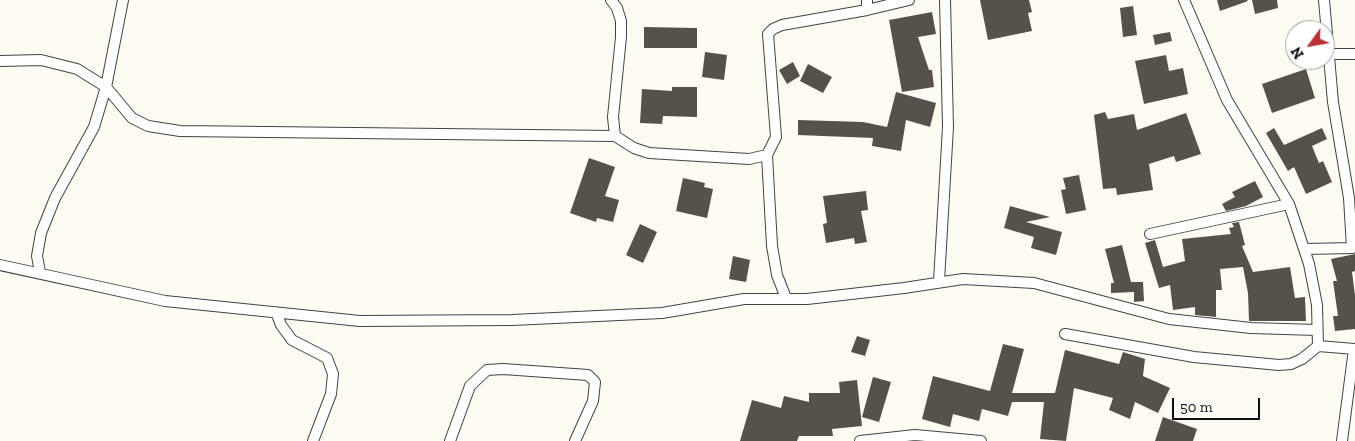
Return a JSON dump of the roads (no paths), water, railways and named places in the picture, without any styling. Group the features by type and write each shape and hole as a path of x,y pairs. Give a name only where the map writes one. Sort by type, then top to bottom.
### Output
{"street":[{"path":"40,272 37,256 41,233 55,198 94,127 106,87 123,0"},
{"path":"611,0 617,8 621,22 613,117 615,136"},
{"path":"786,298 777,275 772,246 768,154 776,136 768,34 773,29 782,25 867,5 909,0"},
{"path":"939,281 948,127 944,0"},
{"path":"1184,0 1226,100 1289,204 1305,249 1317,305 1318,346"},
{"path":"1324,0 1325,20"},
{"path":"1335,54 1355,54"},
{"path":"0,61 41,60 77,69 106,87 132,118 148,126 180,131 615,136 634,148 649,152 748,159 768,154"},
{"path":"1305,249 1354,248 1349,198 1336,125 1330,70"},
{"path":"1150,234 1289,204"},
{"path":"0,265 40,272 165,301 360,321 512,320 662,313 744,299 807,299 904,288 939,281 988,279 1034,283 1169,319 1252,328 1317,330"},
{"path":"276,312 281,325 292,340 327,358 333,374 331,394 314,441"},
{"path":"1065,334 1194,357 1279,365 1291,364 1302,359 1318,346 1354,349 1342,441"},
{"path":"450,441 470,386 487,370 503,368 588,375 595,382 593,401 575,441"},
{"path":"860,441 915,435 981,441"}]}
